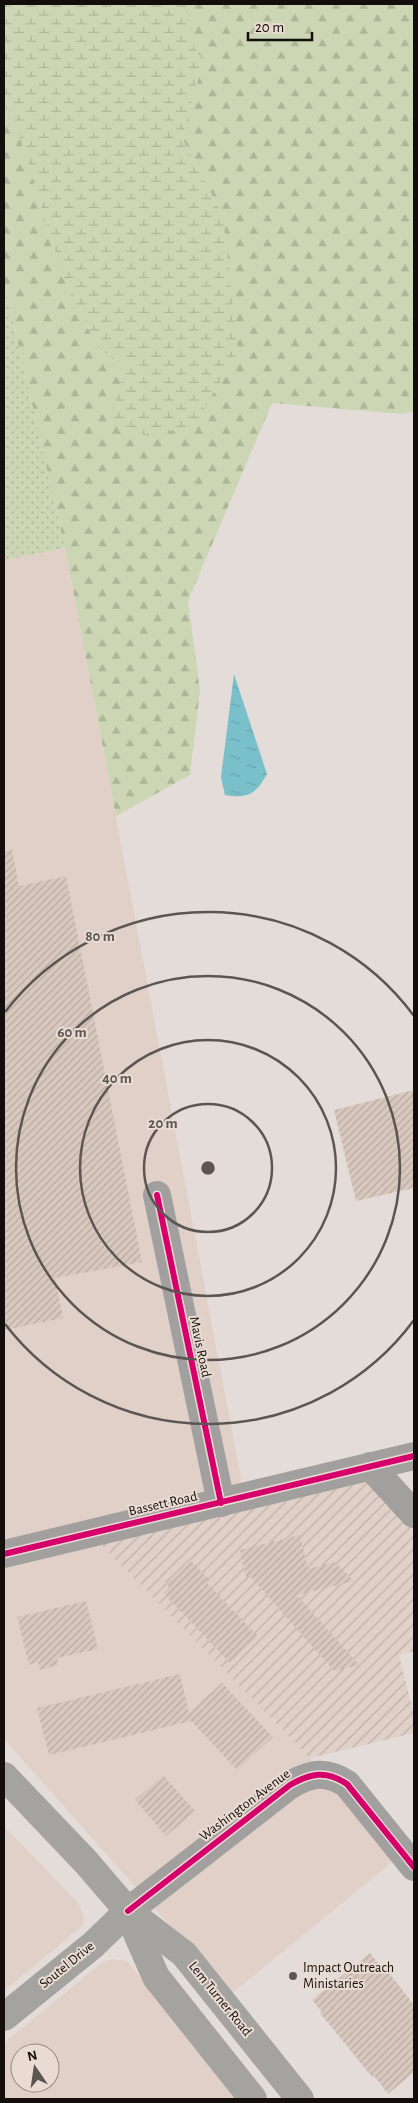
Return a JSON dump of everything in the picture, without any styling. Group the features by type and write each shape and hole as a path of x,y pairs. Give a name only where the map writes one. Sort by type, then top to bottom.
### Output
{"main road":[{"name":"Lem Turner Road","path":"5,1778 86,1862 128,1911 184,1954 300,2099"},
{"name":"Lem Turner Road","path":"128,1911 156,1977 253,2099"},
{"name":"Soutel Drive","path":"11,2011 93,1945 128,1911"}],"street":[{"name":"Mavis Road","path":"157,1196 222,1503"},
{"name":"Bassett Road","path":"4,1554 414,1456"},
{"path":"370,1466 414,1514"},
{"name":"Washington Avenue","path":"128,1911 290,1785 306,1776 322,1773 336,1776 347,1784 414,1867"}],"shaded area":[{"path":"65,548 242,1484 80,1523 310,1758 397,1858 231,1994 4,1739 4,560"},
{"path":"349,1458 414,1528 414,1651 399,1655 414,1715 414,1733 310,1758 79,1522"},
{"path":"4,1826 77,1902 84,1916 82,1926 4,1991"},
{"path":"112,1959 127,1961 237,2099 4,2099 4,2043 104,1961"}],"green space":[{"path":"4,4 193,4 186,29 203,62 182,138 223,216 238,352 195,424 150,437 108,423 126,365 98,349 62,273 12,112 4,108"},
{"path":"193,4 414,4 414,411 402,414 272,403 188,601 200,691 190,775 116,816 65,548 4,283 4,108 12,111 62,273 98,349 126,365 109,423 223,216 182,138 203,62 186,29"},
{"path":"4,283 65,548 4,560"}],"water":[{"path":"234,674 267,774 251,794 240,796 225,795 221,777"}],"building":[{"path":"12,850 19,886 66,876 142,1262 55,1278 63,1318 4,1330 4,851"},
{"path":"414,1090 414,1188 356,1201 334,1110"},
{"path":"300,1535 308,1569 335,1562 354,1581 297,1595 359,1665 334,1671 250,1576 246,1577 240,1550"},
{"path":"189,1559 208,1578 205,1581 258,1636 230,1663 163,1593 169,1587 165,1582"},
{"path":"86,1601 98,1649 57,1658 58,1665 40,1670 38,1662 29,1665 17,1617"},
{"path":"180,1674 189,1713 222,1683 273,1737 237,1770 191,1721 49,1755 37,1708"},
{"path":"163,1775 195,1811 166,1836 135,1800"},
{"path":"370,1953 380,1966 382,1964 414,2005 414,2072 388,2094 320,2013 322,2012 312,2000"}],"cycle path":[{"path":"157,1195 221,1503"},
{"path":"4,1554 414,1456"},
{"path":"128,1911 290,1785 305,1778 318,1775 332,1777 347,1784 414,1867"}],"place":[{"name":"Impact Outreach Ministaries","path":"293,1976"}]}
